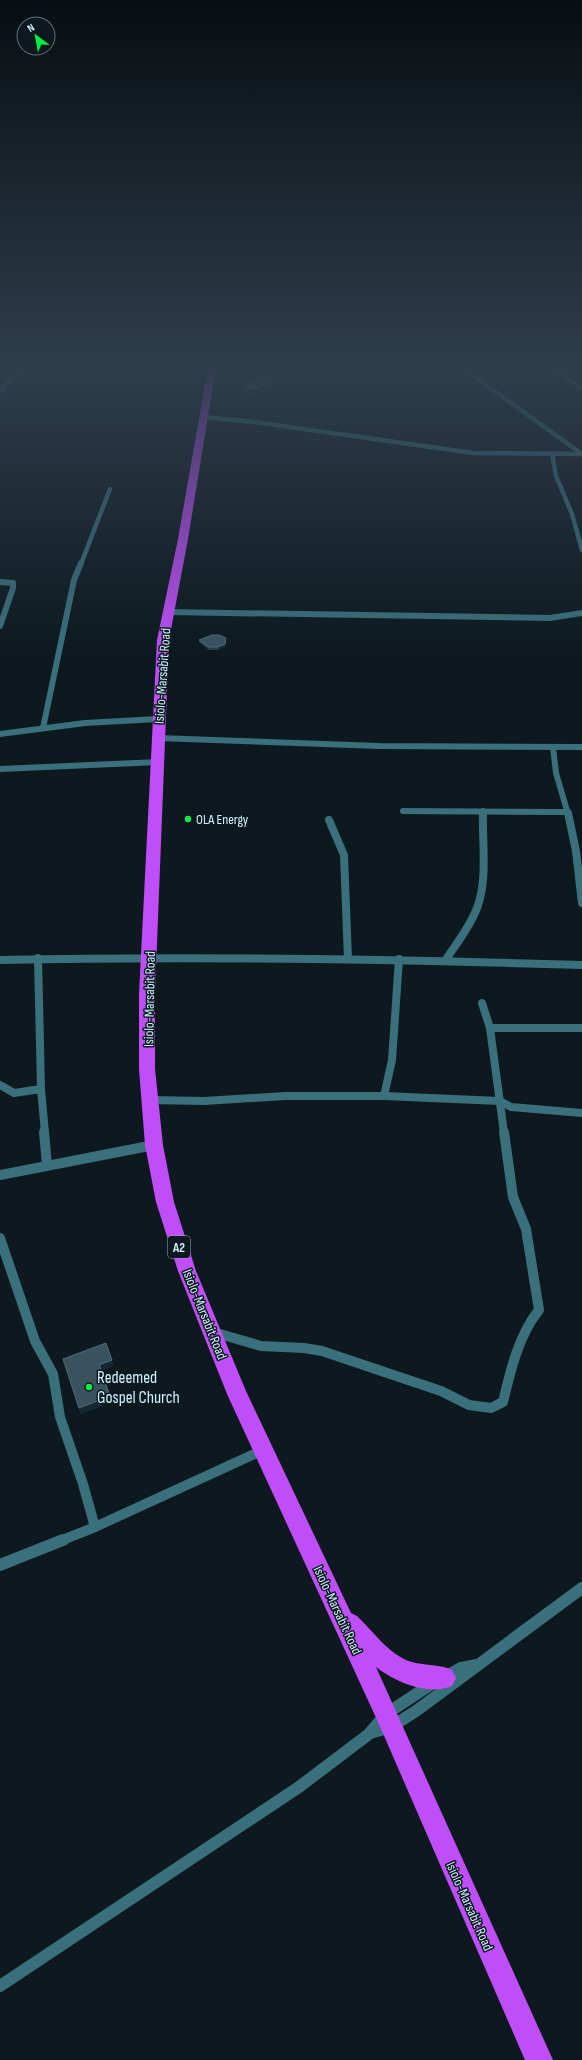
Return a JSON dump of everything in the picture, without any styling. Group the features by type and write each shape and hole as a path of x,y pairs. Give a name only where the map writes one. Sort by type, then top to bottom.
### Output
{"highway":[{"name":"Isiolo-Marsabit Road","path":"195,463 183,539 165,626 158,719 159,762 156,776 147,994 149,1100 154,1145 165,1202 187,1272 210,1331 263,1450 388,1720 539,2060"},
{"path":"341,1616 385,1660 400,1670 418,1677 444,1678"}],"street":[{"path":"554,463 556,476 572,514 582,550"},
{"path":"43,728 47,718 74,580 110,489"},
{"path":"575,527 582,527"},
{"path":"0,582 13,583 13,588 0,626"},
{"path":"168,612 550,618 582,613"},
{"path":"0,734 85,723 158,719"},
{"path":"158,738 379,746 582,747"},
{"path":"553,747 556,773 568,812 576,851 582,903"},
{"path":"0,769 159,762"},
{"path":"403,811 568,812"},
{"path":"445,961 466,930 477,908 480,896 483,811"},
{"path":"329,820 344,855 348,959"},
{"path":"0,960 38,958 149,957 399,959 582,965"},
{"path":"38,958 42,1089 47,1165"},
{"path":"384,1096 391,1066 399,959"},
{"path":"210,1331 261,1346 304,1348 322,1351 441,1390 469,1405 478,1408 491,1408 503,1402 512,1364 530,1321 539,1310 526,1229 513,1197 490,1028 482,1003"},
{"path":"490,1028 582,1028"},
{"path":"0,1085 7,1093 13,1094 42,1089"},
{"path":"149,1100 204,1101 285,1096 384,1096 463,1101 500,1101 511,1107 582,1113"},
{"path":"0,1175 154,1145"},
{"path":"0,1238 35,1341 53,1374 60,1417 95,1527"},
{"path":"0,1565 95,1527 263,1450"},
{"path":"388,1720 448,1689 466,1676 477,1665 582,1588"},
{"path":"0,1986 299,1787 444,1678 461,1668 477,1665"}],"building":[{"path":"212,635 219,635 226,638 225,644 218,647 209,647 199,640"},
{"name":"Redeemed Gospel Church","path":"106,1343 112,1360 99,1365 110,1396 79,1408 63,1359"}],"place":[{"name":"OLA Energy","path":"188,819"},
{"name":"Redeemed Gospel Church","path":"89,1387"}]}
